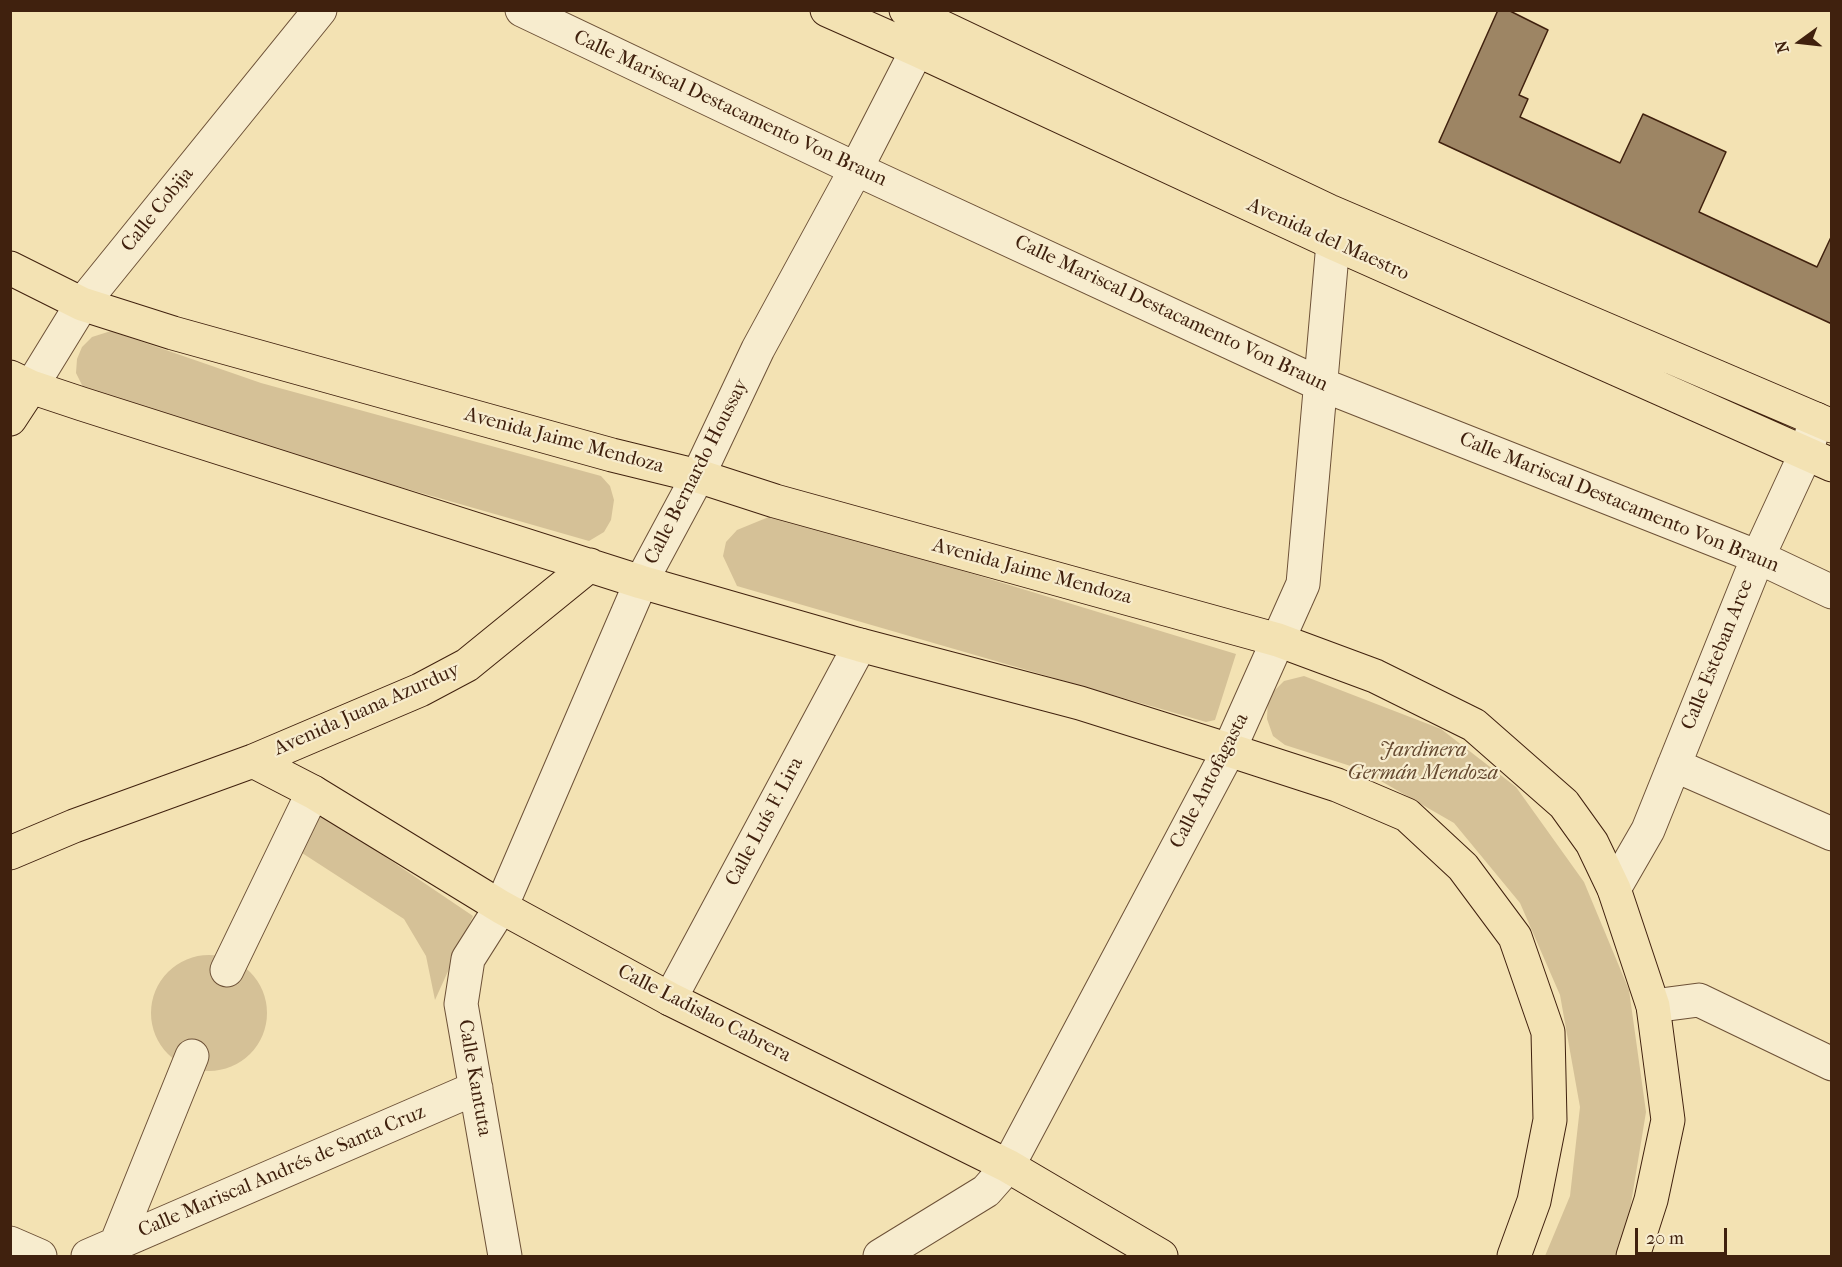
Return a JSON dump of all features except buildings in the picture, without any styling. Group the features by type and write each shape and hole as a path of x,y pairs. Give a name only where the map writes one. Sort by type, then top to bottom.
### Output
{"main road":[{"name":"Avenida del Maestro","path":"827,10 1333,243 1819,459"},
{"name":"Avenida del Maestro","path":"906,10 1329,211 1824,423"},
{"name":"Avenida Jaime Mendoza","path":"10,268 82,304 173,333 612,455 698,476 775,501 1278,640 1375,676 1474,725 1564,804 1592,843 1614,889 1653,1006 1668,1120 1651,1200 1633,1257"},
{"name":"Calle Cobija","path":"10,419 21,382"},
{"path":"21,382 641,582 860,645 1080,703 1337,785 1407,815 1463,867 1515,937 1548,1032 1550,1120 1534,1201 1514,1257"},
{"name":"Avenida Juana Azurduy","path":"10,853 74,826 253,761 420,690 467,665 590,565"},
{"name":"Calle Ladislao Cabrera","path":"253,761 313,792 501,907 670,999 1008,1166 1161,1257"}],"street":[{"name":"Calle Cobija","path":"21,382 320,10"},
{"name":"Calle Mariscal Destacamento Von Braun","path":"522,10 856,169 1320,384 1758,557 1832,592"},
{"name":"Calle Bernardo Houssay","path":"501,907 641,582 698,476 758,349 856,169 917,50"},
{"name":"Calle Antofagasta","path":"880,1257 986,1191 1008,1166 1229,750 1303,584 1333,243 1329,211"},
{"name":"Calle Esteban Arce","path":"1614,889 1648,830 1758,557 1819,459 1824,423"},
{"name":"Calle Luís F. Lira","path":"670,999 860,645"},
{"path":"1674,765 1832,834"},
{"path":"227,970 313,792"},
{"name":"Calle Kantuta","path":"501,907 468,959 461,1004 505,1257"},
{"path":"1653,1006 1699,1000 1832,1064"},
{"path":"102,1250 192,1056"},
{"name":"Calle Mariscal Andrés de Santa Cruz","path":"102,1250 476,1088"},
{"path":"10,1243 40,1257"}],"green space":[{"path":"111,331 261,383 601,476 610,486 614,500 611,520 604,532 589,541 327,466 83,387 76,373 77,359 82,347 92,337"},
{"path":"776,514 1236,654 1215,720 1206,722 737,586 723,556 726,542 737,530"},
{"name":"Jardinera Germán Mendoza","path":"1304,676 1441,729 1516,787 1584,882 1629,990 1646,1112 1625,1240 1616,1256 1545,1256 1570,1196 1580,1107 1560,995 1520,903 1454,823 1360,769 1285,745 1273,736 1267,719 1268,697 1284,681"},
{"path":"325,816 473,916 435,1000 426,956 404,919 299,851 314,818"},
{"path":"209,955 231,960 250,972 262,991 267,1013 262,1035 250,1054 231,1066 209,1071 187,1066 168,1054 156,1035 151,1013 156,991 168,972 187,960"}]}
